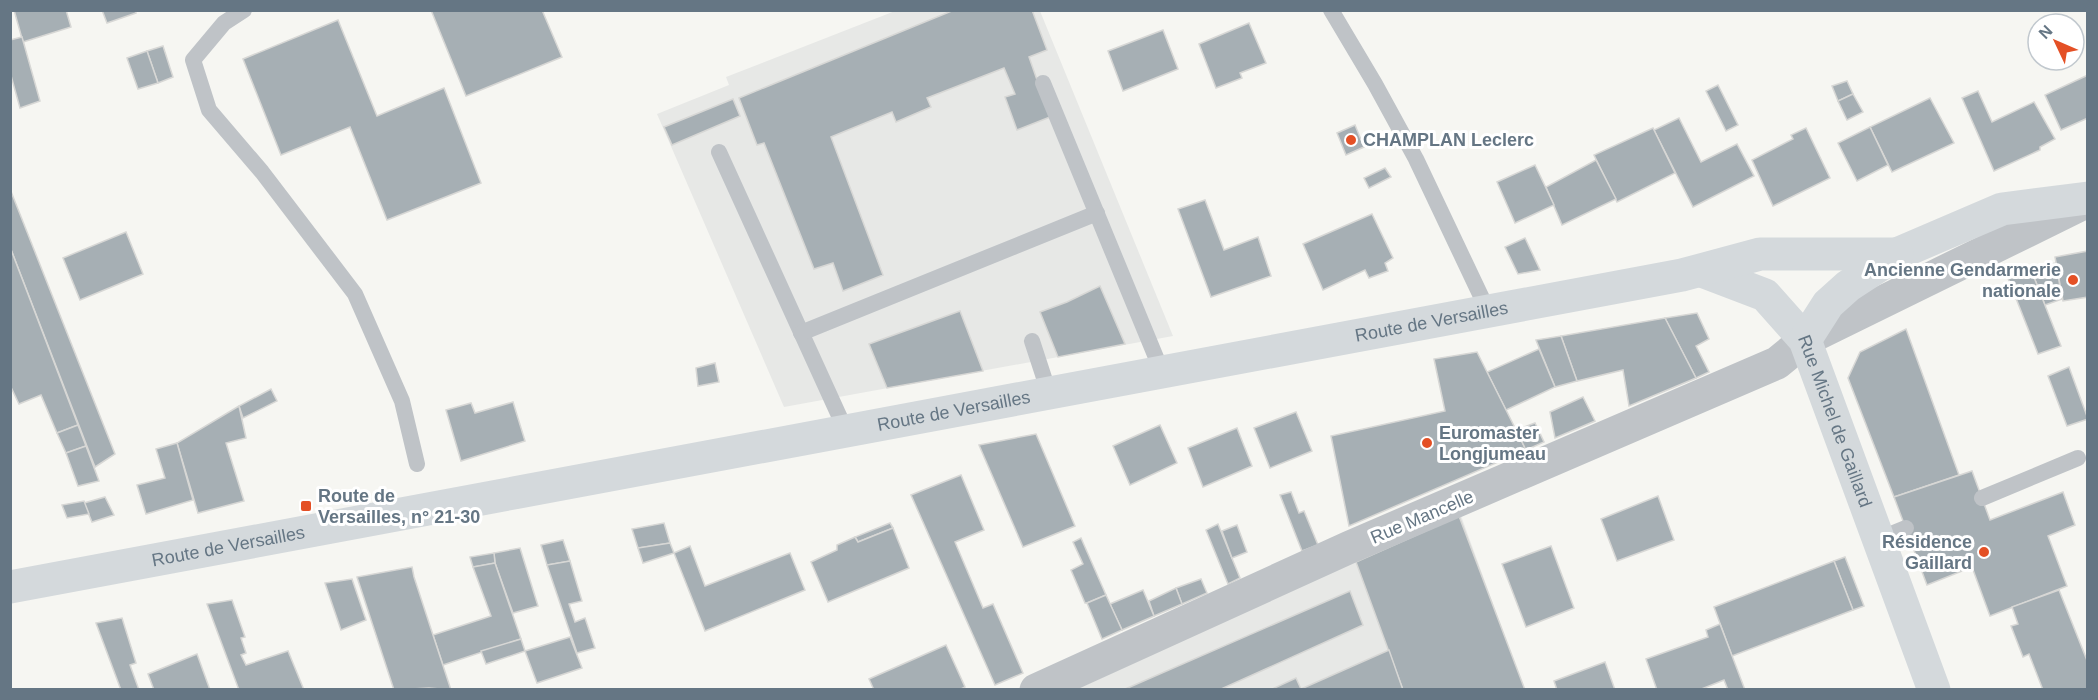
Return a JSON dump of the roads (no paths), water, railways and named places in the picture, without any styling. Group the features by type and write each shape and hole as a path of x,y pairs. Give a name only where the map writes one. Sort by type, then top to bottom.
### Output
{"main road":[{"name":"Route de Versailles","path":"1805,340 1828,304 1848,286 1897,254 2002,209 2088,199"},
{"name":"Route de Versailles","path":"10,587 1702,271 1760,254 1897,254"},
{"name":"Rue Michel de Gaillard","path":"1702,271 1765,296 1805,340 1892,534 1935,690"}],"street":[{"name":"Rue Mancelle","path":"1036,690 1350,547 1777,363 1805,340 2088,199"}],"lane":[{"path":"244,10 224,23 193,60 210,110 262,172 355,294 402,400 417,464"},
{"path":"1331,10 1416,159 1488,311"},
{"path":"1043,83 1162,372"},
{"path":"719,152 846,431"},
{"path":"801,333 1097,213"},
{"path":"1032,341 1049,393"},
{"path":"1982,498 2078,458"}],"place":[{"name":"CHAMPLAN Leclerc","path":"1351,140"},
{"name":"Ancienne Gendarmerie nationale","path":"2073,280"},
{"name":"Euromaster Longjumeau","path":"1427,443"},
{"name":"Route de Versailles, n° 21-30","path":"306,506"},
{"name":"Résidence Gaillard","path":"1984,552"}]}
